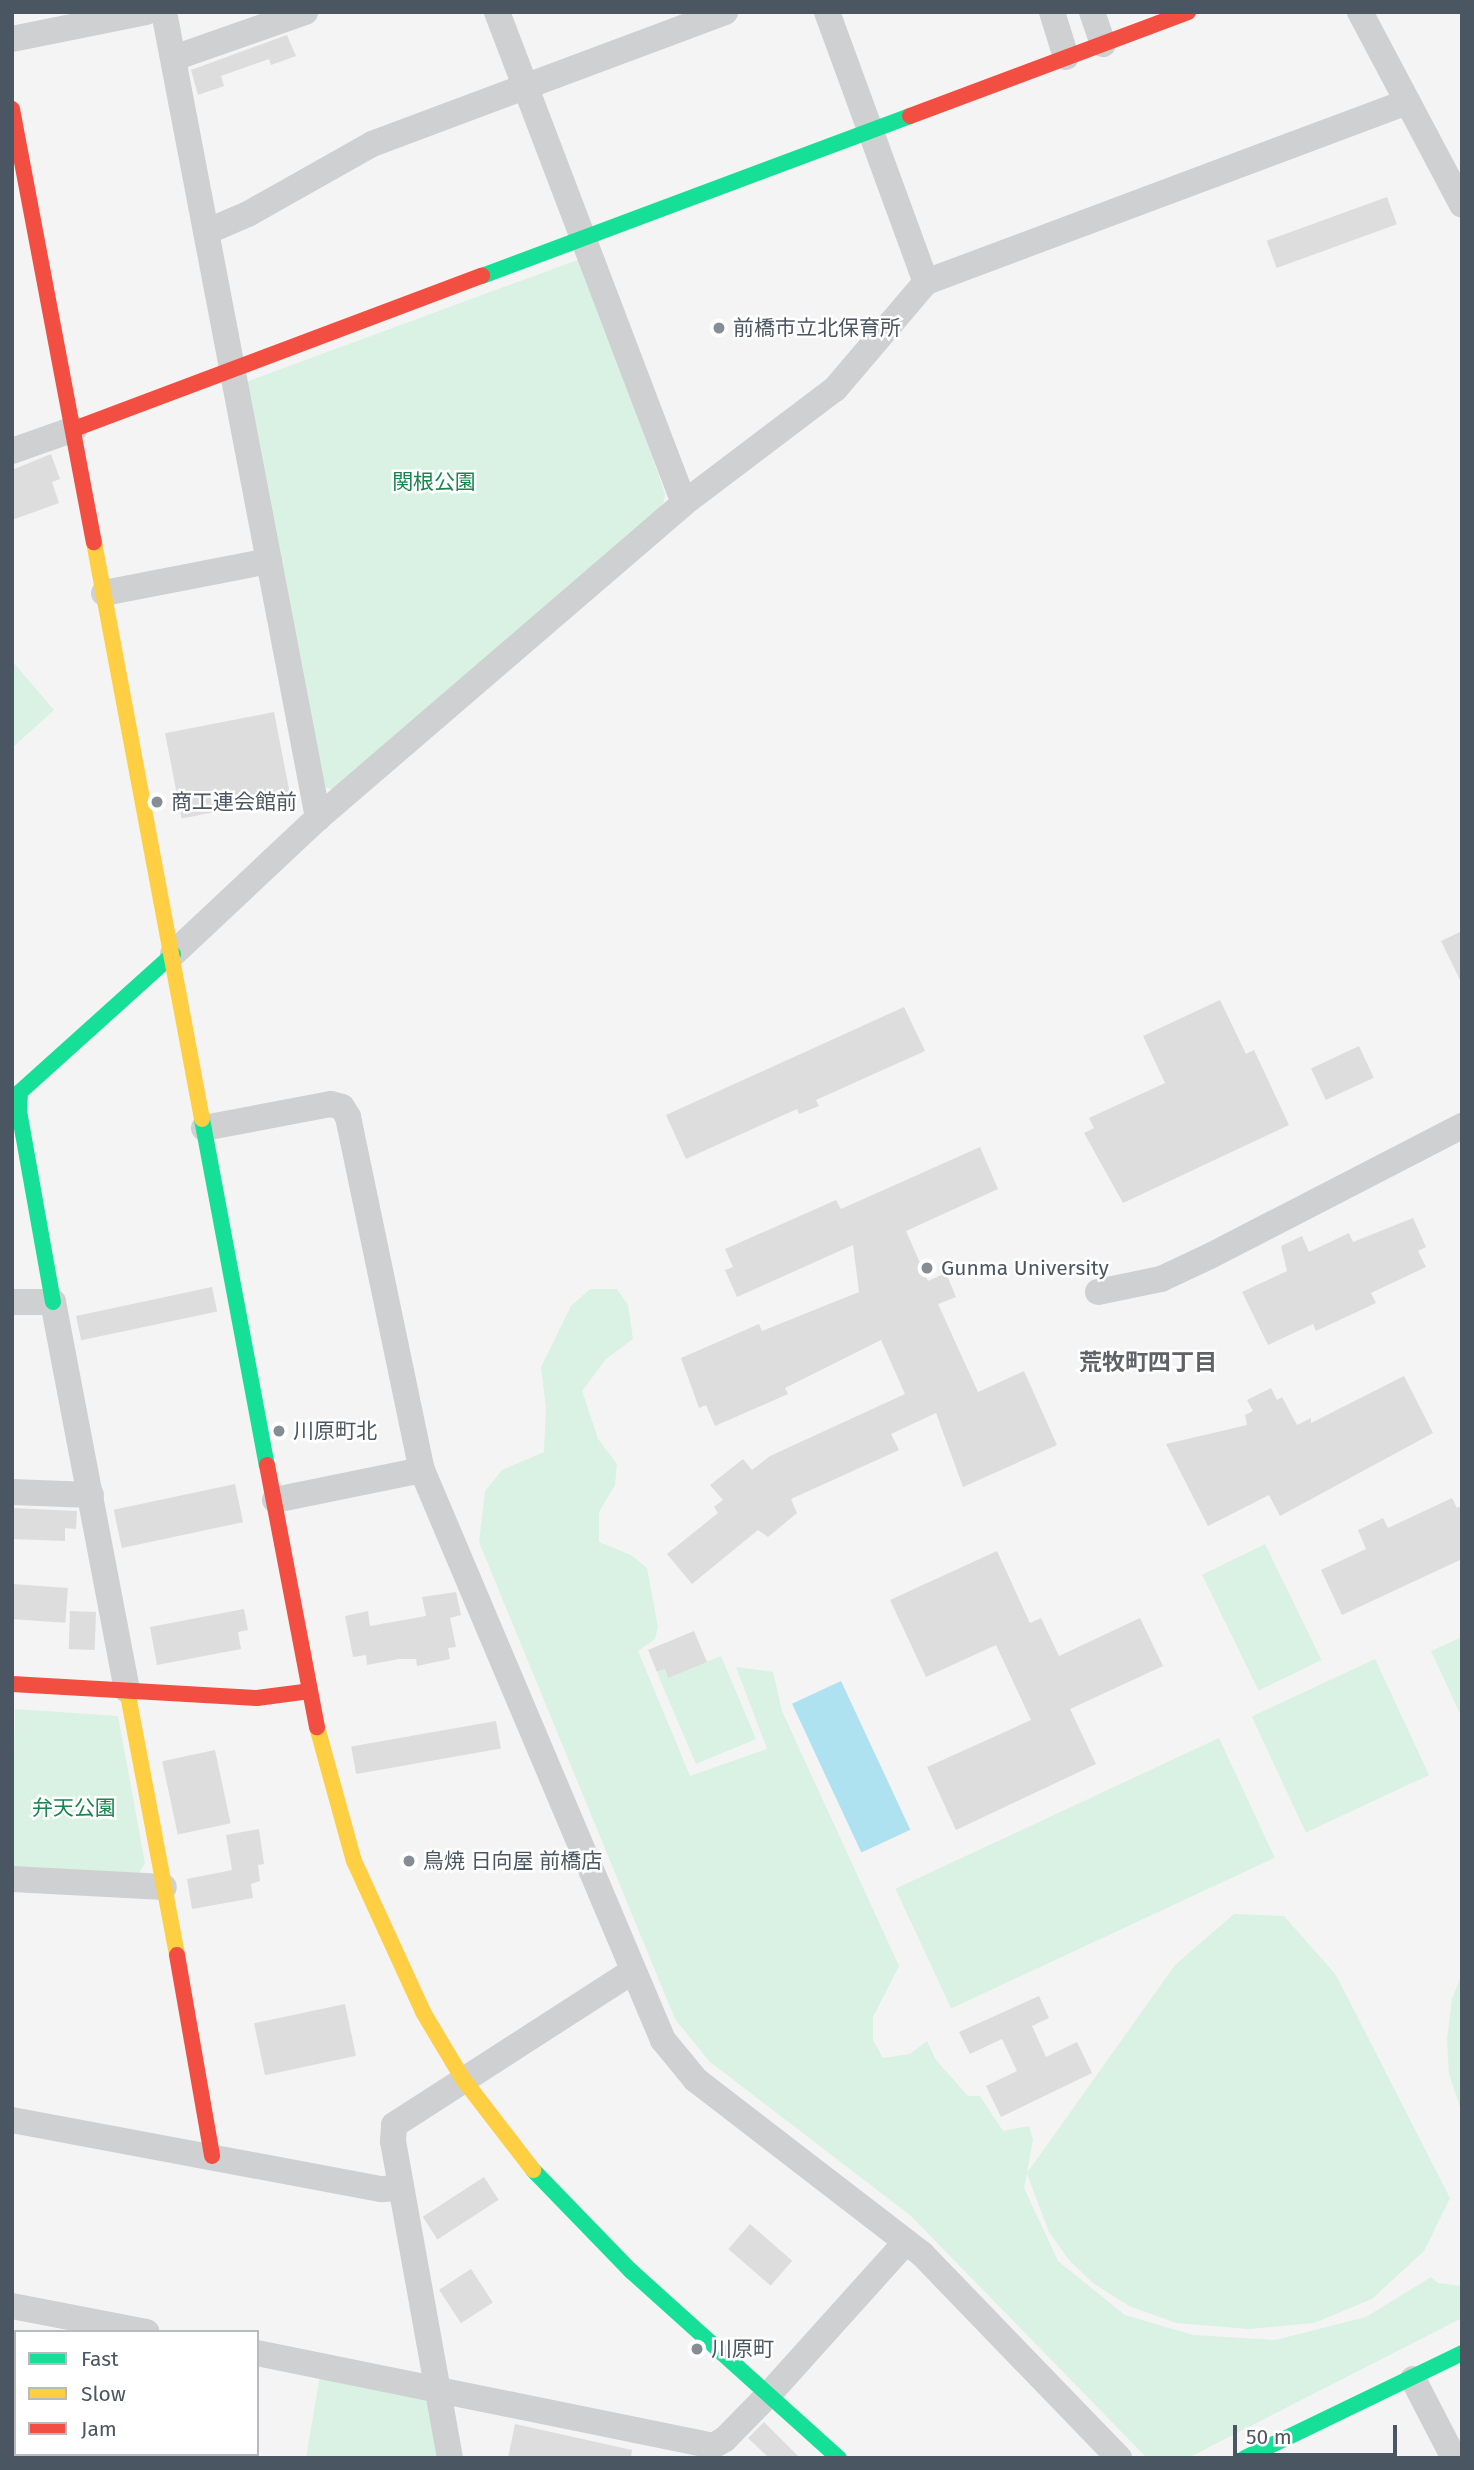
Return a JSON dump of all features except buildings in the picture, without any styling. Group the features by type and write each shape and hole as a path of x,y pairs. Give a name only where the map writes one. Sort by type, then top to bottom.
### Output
{"street":[{"path":"12,39 146,12"},
{"path":"164,12 318,818"},
{"path":"174,58 304,12"},
{"path":"497,12 684,503"},
{"path":"827,12 926,282"},
{"path":"1052,12 1066,57"},
{"path":"1092,12 1103,44"},
{"path":"12,451 1188,12"},
{"path":"1360,12 1407,102 1458,190"},
{"path":"206,232 248,214 372,144 709,15"},
{"path":"212,2156 212,2138 92,1495 53,1302 16,1085 173,954 318,818 684,503 835,389 926,282 1407,102"},
{"path":"12,109 310,1691 336,1801 371,1905 423,2012 464,2080 534,2171 588,2231 771,2393 839,2458"},
{"path":"104,593 269,561"},
{"path":"204,1128 331,1104 345,1110 422,1470 631,1972 663,2040 696,2080 906,2242 1119,2458"},
{"path":"1098,1292 1161,1279 1462,1126"},
{"path":"12,1302 53,1302"},
{"path":"275,1500 422,1470"},
{"path":"12,1492 92,1495"},
{"path":"12,1684 257,1698 310,1691"},
{"path":"12,1879 164,1887"},
{"path":"450,2458 401,2188 394,2125 631,1972"},
{"path":"12,2120 382,2189 401,2188"},
{"path":"259,2353 713,2446 725,2439 771,2393 906,2242"},
{"path":"12,2306 137,2330"},
{"path":"1245,2458 1462,2353"},
{"path":"1413,2379 1454,2458"}],"green space":[{"name":"関根公園","path":"583,258 665,494 662,509 335,790 321,786 243,383"},
{"path":"12,661 54,710 12,748"},
{"path":"590,1289 617,1289 628,1305 633,1339 606,1359 582,1391 598,1439 617,1464 615,1485 599,1512 599,1542 631,1555 647,1568 658,1627 655,1639 638,1651 690,1776 767,1749 736,1667 773,1672 782,1711 899,1966 873,2017 873,2040 883,2058 910,2054 927,2041 936,2060 968,2096 980,2096 1003,2131 1029,2126 1033,2140 1027,2173 1175,1965 1234,1914 1284,1916 1336,1975 1450,2198 1424,2251 1372,2299 1314,2323 1249,2329 1176,2323 1129,2306 1093,2283 1069,2260 1049,2232 1027,2174 1024,2188 1058,2261 1125,2315 1193,2335 1275,2340 1366,2317 1431,2277 1438,2283 1462,2286 1462,2318 1188,2458 1147,2458 911,2216 710,2062 675,2019 479,1542 485,1491 502,1470 544,1452 546,1408 541,1367 571,1306"},
{"path":"1265,1544 1322,1660 1259,1691 1202,1575"},
{"path":"1462,1637 1462,1718 1431,1651"},
{"path":"721,1656 756,1739 696,1764 657,1673 665,1669 669,1677"},
{"path":"1375,1659 1429,1775 1306,1832 1252,1716"},
{"name":"弁天公園","path":"15,1709 118,1716 145,1863 138,1875 12,1868"},
{"path":"1219,1738 1275,1858 951,2009 895,1889"},
{"path":"1462,1974 1462,2113 1449,2074 1447,2039 1452,1999"},
{"path":"320,2375 422,2395 429,2403 440,2458 306,2458"}],"water":[{"path":"841,1681 910,1830 861,1852 792,1704"}],"traffic: fast":[{"path":"482,276 910,116"},
{"path":"53,1302 19,1111 20,1092 173,954"},
{"path":"202,1119 267,1465"},
{"path":"533,2170 631,2271 839,2458"},
{"path":"1245,2458 1462,2353"}],"traffic: slow":[{"path":"94,542 202,1119"},
{"path":"127,1690 177,1955"},
{"path":"317,1727 354,1861 423,2012 463,2079 533,2170"}],"traffic: jam":[{"path":"910,116 1188,12"},
{"path":"12,109 94,542"},
{"path":"74,429 482,276"},
{"path":"267,1465 317,1727"},
{"path":"12,1684 257,1698 310,1691"},
{"path":"177,1955 212,2156"}],"place":[{"name":"前橋市立北保育所","path":"719,328"},
{"name":"商工連会館前","path":"157,802"},
{"name":"Gunma University","path":"927,1268"},
{"name":"川原町北","path":"279,1431"},
{"name":"鳥焼 日向屋 前橋店","path":"409,1861"},
{"name":"川原町","path":"697,2349"}],"district":[{"name":"荒牧町四丁目","path":"1148,1362"}]}
